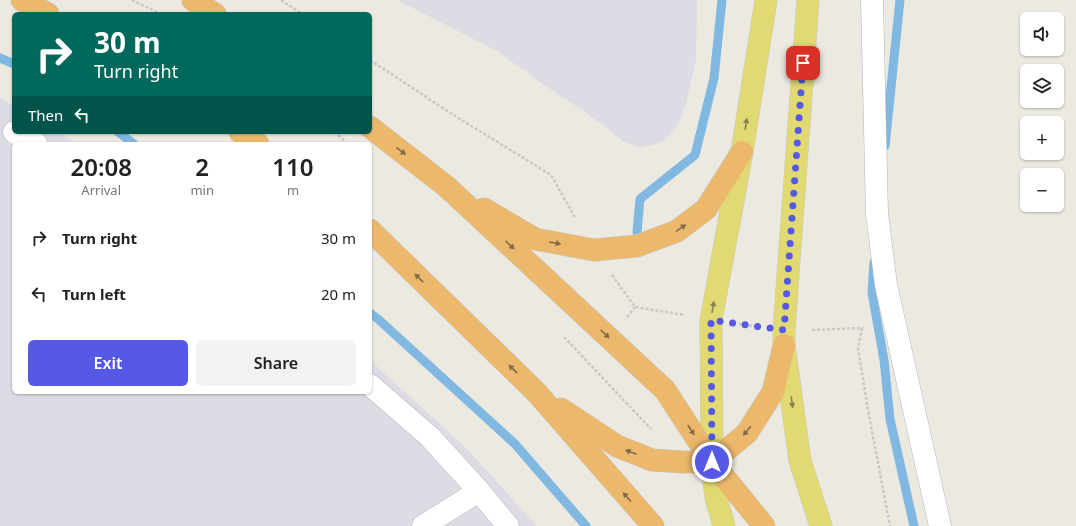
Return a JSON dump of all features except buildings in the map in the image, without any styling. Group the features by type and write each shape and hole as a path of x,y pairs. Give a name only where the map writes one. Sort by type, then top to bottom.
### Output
{"highway":[{"path":"22,0 44,12"},
{"path":"192,0 212,12"},
{"path":"372,129 447,187 665,390 712,462 764,526"},
{"path":"243,134 255,142"},
{"path":"447,187 534,239 594,250 637,246 677,231 706,209 742,152"},
{"path":"372,232 537,392 653,526"},
{"path":"537,392 617,446 652,460 712,462 747,433 773,392 784,338"}],"main road":[{"path":"724,526 716,498 712,462 711,320 742,152 766,0"},
{"path":"808,0 784,338 800,461 820,526"}],"street":[{"path":"872,0 877,214 886,285 940,526"},
{"path":"0,124 12,131"},
{"path":"18,134 32,142"},
{"path":"372,387 430,437 479,491 508,526"},
{"path":"423,526 479,491"}],"path":[{"path":"132,0 157,12"},
{"path":"281,0 299,12"},
{"path":"372,61 452,114 551,175 594,250 635,307 711,320 784,338 862,328 858,348 859,356 890,526"},
{"path":"336,134 346,142"},
{"path":"560,332 683,462"}],"shaded area":[{"path":"397,0 697,0 696,60 686,104 677,127 662,142 641,148 624,142 588,114 497,51"},
{"path":"0,98 12,105 12,134 60,134 74,142 12,142 12,394 372,394 372,362 466,448 537,526 0,526"}],"waterway":[{"path":"637,232 640,199 695,155 714,78 722,0"},
{"path":"885,146 900,0"},
{"path":"0,58 12,63"},
{"path":"121,134 131,142"},
{"path":"874,262 872,293 884,360 890,419 914,526"},
{"path":"372,314 515,444 586,526"}],"route":[{"path":"712,462 711,320 784,330 803,63"}]}
